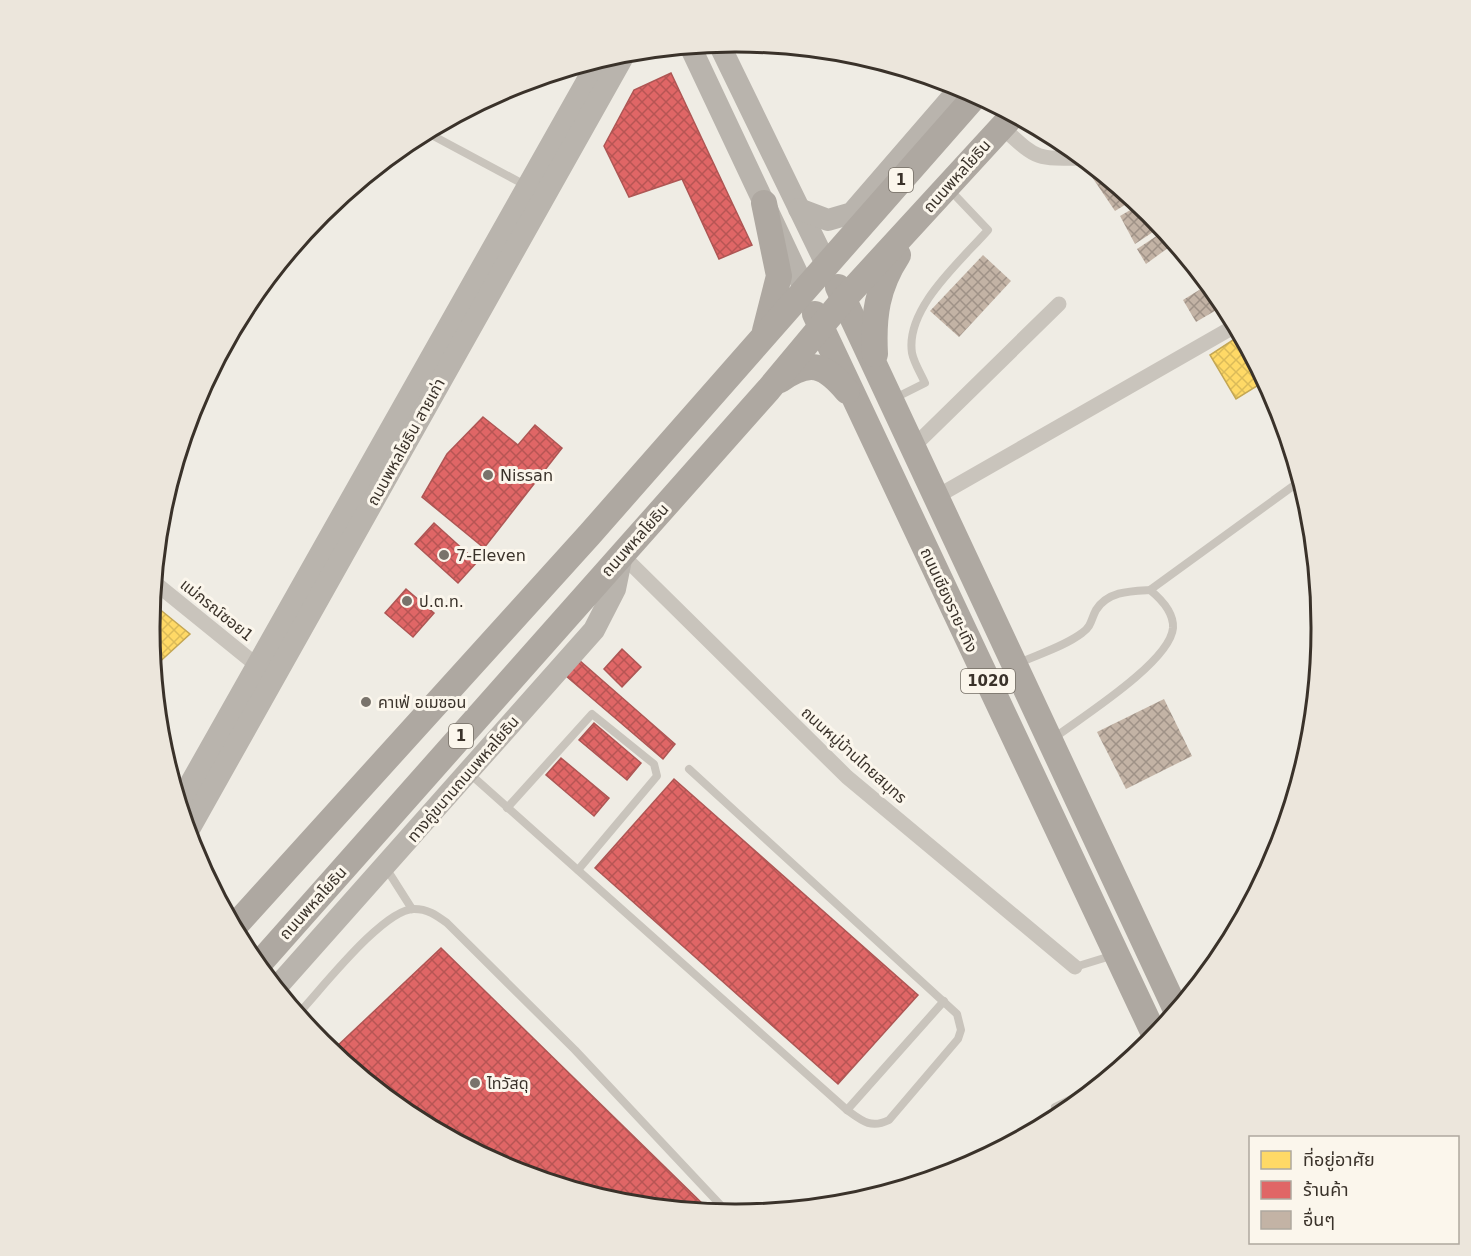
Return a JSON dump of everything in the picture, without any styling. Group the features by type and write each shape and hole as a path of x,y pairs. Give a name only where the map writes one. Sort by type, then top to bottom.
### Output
{"main road":[{"path":"723,53 826,266"},
{"path":"694,54 805,290"},
{"name":"ถนนพหลโยธิน สายเก่า","path":"185,794 265,672 618,65"},
{"name":"ถนนพหลโยธิน สายเก่า","path":"193,820 265,672 527,187 593,71"},
{"name":"1","path":"799,209 828,219 852,213 954,95"},
{"name":"1","path":"240,921 764,337 970,102"},
{"name":"ถนนพหลโยธิน","path":"264,958 769,389 844,299 1007,121"},
{"path":"764,203 779,276 764,337"},
{"path":"876,372 873,321 879,290 891,266 929,207"},
{"name":"1020","path":"826,266 844,299 876,372 1172,1002"},
{"name":"1020","path":"805,290 821,326"},
{"name":"ถนนเชียงราย-เทิง","path":"821,326 1150,1026"},
{"path":"769,389 799,368 813,366 831,376 857,403"},
{"name":"ทางคู่ขนานถนนพหลโยธิน","path":"282,981 594,630 615,589 622,555"}],"street":[{"path":"1007,121 1032,155 1048,159 1068,158"},
{"path":"912,447 1059,304"},
{"path":"936,497 1228,330"},
{"name":"ถนนหมู่บ้านไทยสมุทร","path":"622,555 848,777 1075,967"},
{"name":"แม่กรณ์ซอย1","path":"161,588 265,672"}],"lane":[{"path":"436,137 527,187"},
{"path":"891,400 925,383 912,354 912,335 920,312 929,297 988,230 947,187"},
{"path":"1015,666 1082,634 1092,623 1096,611 1107,598 1127,591 1150,590 1293,486"},
{"path":"1050,741 1149,667 1167,646 1173,627 1166,605 1150,590"},
{"path":"507,808 592,714 654,764 657,776 578,870"},
{"path":"469,772 847,1110 865,1124 873,1125 890,1120 958,1039 961,1021 944,1001 689,769"},
{"path":"385,867 412,909"},
{"path":"304,1008 375,931 394,915 412,909 431,911 447,923 575,1050 719,1203"},
{"path":"1075,967 1116,954"},
{"path":"847,1110 944,1001"}],"building: ที่อยู่อาศัย":[{"path":"1234,339 1257,386 1236,399 1210,355"},
{"path":"160,610 190,634 161,661"}],"building: ร้านค้า":[{"path":"671,73 752,245 719,259 682,179 629,197 604,146 634,90"},
{"name":"Nissan","path":"483,417 518,445 535,425 562,448 484,548 422,497 447,454"},
{"path":"434,523 477,562 458,583 415,544"},
{"name":"ป.ต.ท.","path":"406,589 434,613 413,637 385,613"},
{"path":"622,649 641,667 622,687 604,669"},
{"path":"579,660 675,744 663,759 566,676"},
{"path":"594,723 641,763 627,780 579,740"},
{"path":"561,758 609,798 594,816 546,775"},
{"path":"674,779 918,995 838,1084 595,868"},
{"name":"ไทวัสดุ","path":"441,948 701,1202 660,1199 587,1184 515,1160 481,1144 416,1107 385,1085 339,1045"}],"building: อื่นๆ":[{"path":"1092,177 1115,195 1125,205 1115,211"},
{"path":"1130,210 1153,232 1135,244 1120,216"},
{"path":"1156,236 1167,248 1146,264 1137,249"},
{"path":"983,255 1011,281 959,337 930,311"},
{"path":"1200,289 1216,310 1196,322 1183,300"},
{"path":"1164,699 1192,756 1126,789 1097,732"}],"place":[{"name":"Nissan","path":"488,475"},
{"name":"7-Eleven","path":"444,555"},
{"name":"ป.ต.ท.","path":"407,601"},
{"name":"คาเฟ่ อเมซอน","path":"366,702"},
{"name":"ไทวัสดุ","path":"475,1083"}]}
